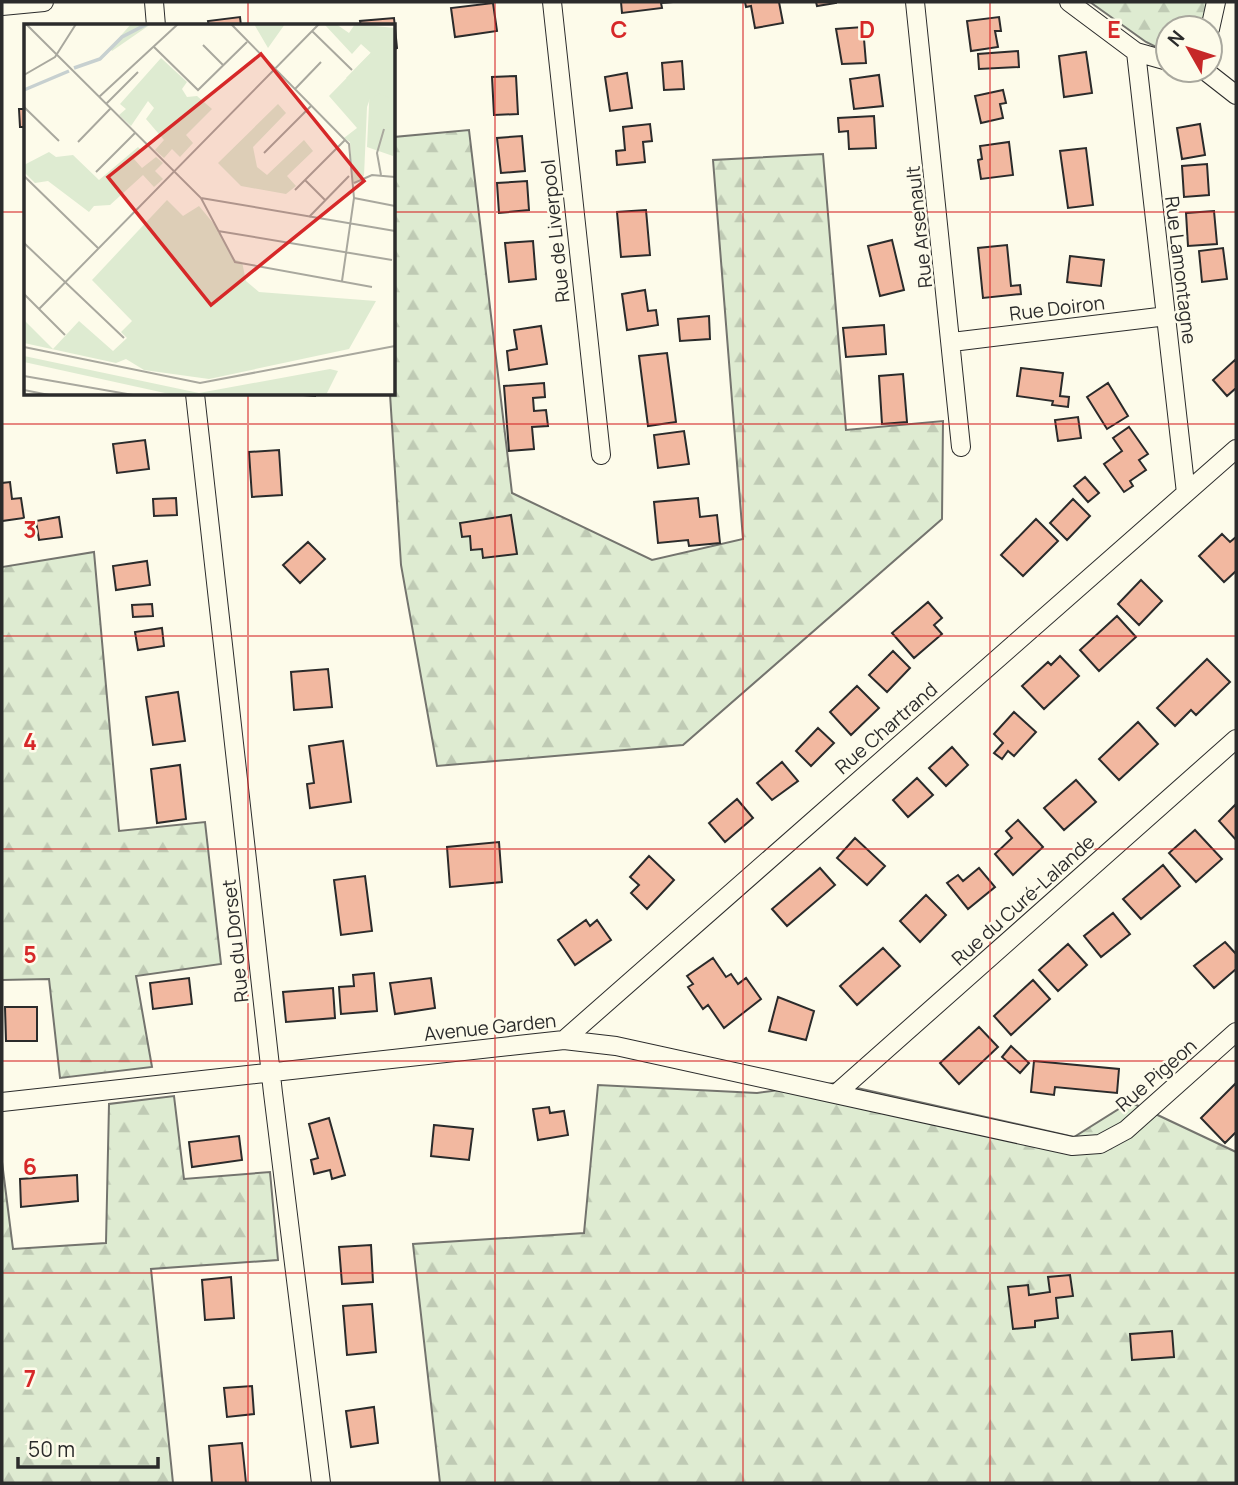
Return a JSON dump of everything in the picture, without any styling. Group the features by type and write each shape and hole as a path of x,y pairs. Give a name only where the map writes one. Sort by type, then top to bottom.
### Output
{"street":[{"path":"2,6 44,2"},
{"path":"154,2 156,24"},
{"name":"Rue de Liverpool","path":"552,2 601,455"},
{"name":"Rue Arsenault","path":"915,2 961,447"},
{"path":"1069,2 1136,52 1154,57"},
{"name":"Rue Lamontagne","path":"1136,52 1186,493"},
{"name":"Rue Doiron","path":"952,342 1167,316"},
{"name":"Rue du Dorset","path":"195,396 271,1072 321,1483"},
{"name":"Rue Chartrand","path":"564,1040 1236,449"},
{"name":"Rue du Curé-Lalande","path":"837,1093 1236,739"},
{"name":"Rue Pigeon","path":"1100,1144 1126,1129 1236,1032"},
{"name":"Avenue Garden","path":"2,1102 564,1040 616,1046 1072,1146 1100,1144"}],"green space":[{"path":"1090,2 1207,2 1205,14 1154,14 1154,46"},
{"path":"469,130 512,493 652,560 743,539 713,160 823,154 846,430 943,421 942,519 683,745 437,766 401,565 390,396 396,396 396,137"},
{"path":"94,552 119,831 205,822 221,964 136,976 152,1067 60,1078 49,979 2,980 2,567"},
{"path":"835,1083 1074,1137 1130,1102 1236,1152 1236,1483 440,1483 413,1244 584,1233 598,1085 757,1093"},
{"path":"174,1096 184,1179 270,1172 278,1260 151,1269 173,1483 2,1483 2,1162 13,1249 106,1243 109,1104"}],"building":[{"path":"621,2 673,2 661,3 662,8 622,13"},
{"path":"745,2 779,2 783,23 755,28 751,6 746,7"},
{"path":"816,2 836,2 836,3 817,6"},
{"path":"493,3 497,31 455,37 451,8"},
{"path":"240,17 241,24 209,24 208,21"},
{"path":"999,17 1001,31 995,31 998,47 971,51 967,21"},
{"path":"394,18 395,24 361,24 360,21"},
{"path":"863,27 866,63 842,64 836,29"},
{"path":"1018,51 1019,67 979,69 978,54"},
{"path":"1086,52 1092,93 1064,97 1059,56"},
{"path":"682,61 684,89 664,90 662,63"},
{"path":"627,73 632,108 610,111 605,77"},
{"path":"879,75 883,106 854,109 850,79"},
{"path":"516,76 518,114 494,115 492,77"},
{"path":"1003,90 1006,103 1000,104 1003,118 981,123 975,96"},
{"path":"19,109 24,109 24,127 20,127"},
{"path":"874,116 876,148 849,149 848,131 839,132 838,118"},
{"path":"650,124 652,141 643,142 645,162 617,165 616,151 625,150 623,127"},
{"path":"1200,124 1205,155 1182,159 1177,128"},
{"path":"522,136 525,171 501,173 497,138"},
{"path":"1009,142 1013,175 981,179 978,160 982,159 980,146"},
{"path":"1086,148 1093,205 1068,208 1060,151"},
{"path":"1207,164 1209,195 1184,197 1182,166"},
{"path":"527,181 529,210 499,213 497,183"},
{"path":"646,210 650,255 621,257 617,212"},
{"path":"1214,211 1217,244 1188,246 1186,213"},
{"path":"892,240 904,290 880,296 868,246"},
{"path":"533,241 536,279 509,282 505,243"},
{"path":"1007,245 1011,286 1020,285 1021,294 983,298 978,248"},
{"path":"1223,248 1227,279 1202,282 1199,251"},
{"path":"1070,256 1104,260 1101,286 1067,282"},
{"path":"645,290 648,311 656,310 658,325 627,330 622,294"},
{"path":"709,316 710,339 680,341 678,319"},
{"path":"884,325 886,354 846,357 843,328"},
{"path":"541,326 547,364 509,370 507,351 517,349 514,330"},
{"path":"667,353 676,422 648,426 639,356"},
{"path":"1236,359 1236,388 1227,396 1213,380"},
{"path":"1021,368 1063,373 1060,396 1069,397 1068,407 1052,405 1053,401 1017,396"},
{"path":"903,374 907,422 882,424 879,376"},
{"path":"544,383 545,397 533,398 534,411 546,410 548,426 532,427 534,449 509,451 504,386"},
{"path":"1108,383 1128,416 1107,429 1087,397"},
{"path":"1078,417 1081,438 1058,441 1055,420"},
{"path":"1129,427 1148,454 1139,460 1146,470 1130,481 1133,486 1124,492 1104,464 1122,451 1113,438"},
{"path":"684,431 689,464 658,468 654,435"},
{"path":"145,440 149,469 117,473 113,444"},
{"path":"279,450 282,495 252,497 249,452"},
{"path":"1085,477 1099,493 1088,502 1074,486"},
{"path":"10,482 12,499 21,498 24,518 2,521 2,483"},
{"path":"176,498 177,515 154,516 153,499"},
{"path":"698,498 700,517 717,515 720,543 689,546 688,540 658,543 654,502"},
{"path":"1073,499 1090,516 1067,540 1050,523"},
{"path":"511,515 517,554 483,558 482,549 471,550 470,536 462,537 460,523"},
{"path":"59,517 62,537 39,540 36,521"},
{"path":"1036,519 1058,541 1023,576 1001,555"},
{"path":"1222,534 1230,542 1236,537 1236,571 1224,582 1199,556"},
{"path":"308,542 325,559 300,583 283,565"},
{"path":"147,561 150,585 116,590 113,566"},
{"path":"1141,580 1162,601 1139,625 1118,604"},
{"path":"928,602 942,618 934,625 942,634 914,658 892,633"},
{"path":"152,604 153,616 133,617 132,605"},
{"path":"1117,616 1136,637 1099,671 1080,650"},
{"path":"162,628 164,646 138,650 135,632"},
{"path":"893,651 910,668 887,692 869,675"},
{"path":"1060,656 1079,676 1044,709 1022,686 1048,662 1051,665"},
{"path":"1207,659 1230,682 1196,715 1191,710 1175,726 1157,708"},
{"path":"328,669 332,707 294,710 291,672"},
{"path":"857,686 879,708 851,735 830,712"},
{"path":"178,692 185,741 153,745 146,697"},
{"path":"1014,712 1036,732 1014,756 1008,751 1002,759 994,753 1003,743 994,734"},
{"path":"1138,722 1158,744 1119,780 1099,759"},
{"path":"818,728 834,743 811,766 796,751"},
{"path":"343,741 351,802 310,808 307,784 314,783 309,746"},
{"path":"952,747 968,765 946,786 929,768"},
{"path":"782,762 798,781 772,800 757,783"},
{"path":"180,765 186,819 157,823 151,769"},
{"path":"917,778 933,795 908,817 893,800"},
{"path":"1076,780 1096,802 1064,830 1044,808"},
{"path":"737,799 753,818 725,842 709,823"},
{"path":"1236,804 1236,840 1219,821"},
{"path":"1018,820 1043,847 1013,875 995,854 1012,838 1006,831"},
{"path":"1195,830 1222,859 1196,882 1169,853"},
{"path":"855,838 885,866 867,885 837,858"},
{"path":"499,842 502,882 450,887 447,847"},
{"path":"649,856 674,880 647,909 631,893 639,885 630,877"},
{"path":"1163,865 1180,886 1141,919 1123,899"},
{"path":"820,868 835,885 787,926 772,909"},
{"path":"979,868 995,887 968,909 947,883 958,875 963,881"},
{"path":"365,876 372,931 341,935 334,880"},
{"path":"926,895 946,915 920,942 900,921"},
{"path":"1113,913 1130,934 1101,957 1084,936"},
{"path":"586,920 590,926 597,920 611,940 575,965 558,940"},
{"path":"1225,942 1236,954 1236,969 1214,988 1194,966"},
{"path":"1068,944 1087,965 1058,991 1039,970"},
{"path":"883,948 900,966 857,1005 840,986"},
{"path":"713,958 726,977 731,974 738,984 746,978 761,999 724,1028 708,1005 703,1009 688,987 693,984 687,976"},
{"path":"374,973 377,1011 341,1014 339,987 354,986 353,975"},
{"path":"189,978 192,1004 153,1009 150,983"},
{"path":"431,978 435,1008 395,1014 390,983"},
{"path":"1033,980 1050,999 1011,1035 994,1016"},
{"path":"333,988 335,1018 286,1022 283,992"},
{"path":"778,997 814,1011 806,1040 769,1031"},
{"path":"5,1007 37,1007 37,1041 6,1041"},
{"path":"979,1027 998,1047 959,1084 940,1063"},
{"path":"1011,1046 1029,1063 1020,1073 1002,1057"},
{"path":"1034,1061 1119,1069 1117,1093 1055,1087 1054,1095 1031,1092"},
{"path":"1236,1083 1236,1132 1225,1143 1201,1118"},
{"path":"549,1107 550,1113 564,1111 568,1135 538,1140 533,1109"},
{"path":"329,1118 345,1175 332,1179 330,1170 314,1174 311,1160 318,1158 309,1124"},
{"path":"434,1125 473,1129 469,1160 431,1156"},
{"path":"239,1136 242,1160 192,1167 189,1142"},
{"path":"77,1175 78,1201 21,1207 20,1179"},
{"path":"371,1245 373,1282 342,1284 339,1247"},
{"path":"1070,1275 1073,1296 1056,1298 1058,1318 1035,1321 1035,1327 1013,1329 1008,1287 1028,1285 1029,1295 1050,1292 1048,1277"},
{"path":"231,1277 234,1318 205,1320 202,1280"},
{"path":"372,1304 376,1352 347,1355 343,1306"},
{"path":"1172,1331 1174,1357 1132,1360 1130,1334"},
{"path":"252,1386 254,1414 227,1417 224,1388"},
{"path":"374,1407 378,1443 351,1447 346,1411"},
{"path":"242,1443 246,1483 212,1483 209,1446"}]}
